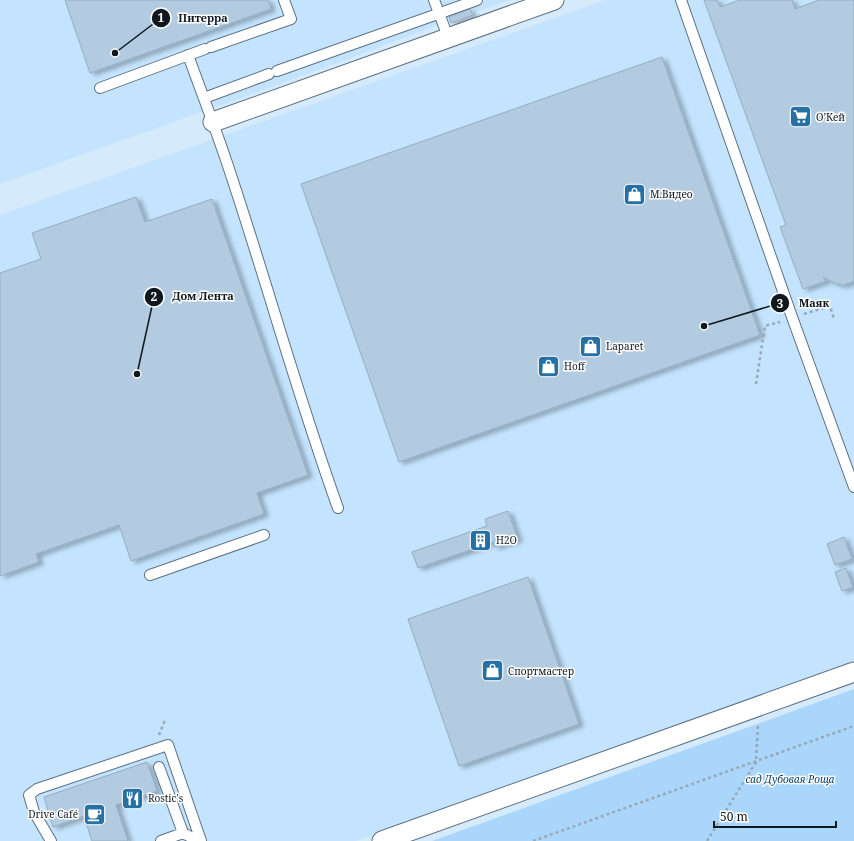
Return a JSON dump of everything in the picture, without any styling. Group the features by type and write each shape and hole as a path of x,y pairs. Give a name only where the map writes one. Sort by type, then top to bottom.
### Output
{"street":[{"path":"213,122 554,0"},
{"path":"382,841 854,672"}],"lane":[{"path":"100,88 291,19 284,0"},
{"path":"434,0 448,37"},
{"path":"204,98 476,0"},
{"path":"681,0 792,317 854,487"},
{"path":"188,55 235,187 320,459 338,508"},
{"path":"150,575 264,534"},
{"path":"51,841 34,812 29,795 37,789 168,745 201,841"},
{"path":"159,767 177,837"},
{"path":"161,841 177,837 198,841"}],"path":[{"path":"756,384 765,326 830,306 834,319"},
{"path":"707,841 756,762 758,725"},
{"path":"533,841 854,726"}],"shaded area":[{"path":"0,0 511,0 472,13 473,15 453,23 450,21 277,85 0,184"},
{"path":"605,0 854,0 854,664 356,841 0,841 0,215"}],"green space":[{"name":"сад Дубовая Роща","path":"854,689 854,841 432,841"}],"building":[{"path":"65,0 268,0 271,9 90,73"},
{"name":"О’Кей","path":"704,0 717,0 720,7 740,0 792,0 795,9 819,0 854,0 854,281 844,285 837,284 823,277 826,281 803,289 780,227 786,225"},
{"path":"470,9 473,15 451,23 449,17"},
{"path":"662,57 760,335 399,462 301,184"},
{"path":"136,197 145,222 212,199 308,475 257,493 264,514 131,561 119,525 36,554 39,562 0,576 0,273 41,259 32,233"},
{"name":"H2O","path":"508,511 518,539 495,547 493,542 418,568 412,552 487,526 485,519"},
{"path":"844,537 852,559 835,565 827,544"},
{"path":"846,568 853,587 842,591 835,572"},
{"name":"Спортмастер","path":"528,577 579,724 459,766 408,619"},
{"path":"147,762 157,791 116,805 128,841 92,841 84,816 53,827 44,797"}],"place":[{"name":"Питерра","path":"115,53"},
{"name":"О’Кей","path":"800,117"},
{"name":"М.Видео","path":"634,194"},
{"name":"Маяк","path":"704,326"},
{"name":"Laparet","path":"590,346"},
{"name":"Hoff","path":"548,366"},
{"name":"Дом Лента","path":"137,374"},
{"name":"H2O","path":"480,540"},
{"name":"Спортмастер","path":"493,671"},
{"name":"Rostic's","path":"132,798"},
{"name":"Drive Café","path":"94,814"}]}
